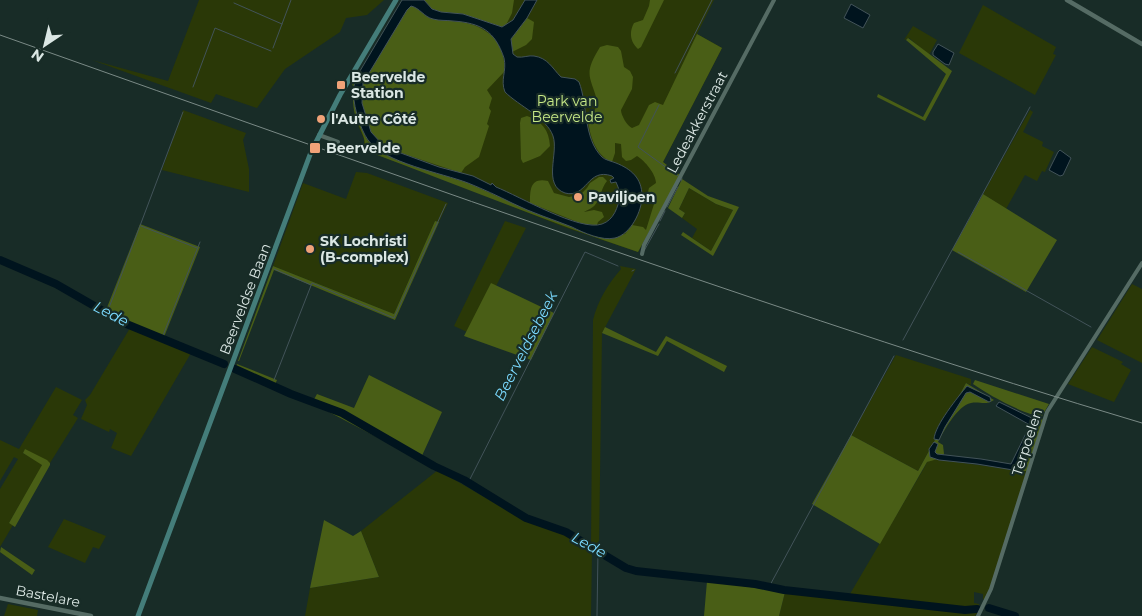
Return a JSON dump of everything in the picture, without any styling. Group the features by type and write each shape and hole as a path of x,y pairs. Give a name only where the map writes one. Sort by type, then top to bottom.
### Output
{"main road":[{"name":"Beerveldse Baan","path":"138,616 310,155 340,95 396,0"}],"street":[{"name":"Ledeakkerstraat","path":"642,254 644,245 774,0"},
{"path":"1067,0 1142,44"},
{"path":"319,135 338,142"},
{"name":"Terpoelen","path":"978,616 991,589 1047,412 1142,263"},
{"name":"Bastelare","path":"0,598 91,616"}],"green space":[{"path":"199,0 384,0 367,15 346,18 340,32 285,69 257,108 216,94 211,103 92,60 168,81"},
{"name":"Park van Beervelde","path":"402,0 714,0 697,34 722,48 663,162 680,175 638,252 564,227 364,150 364,139 357,123 354,106 354,86 352,85"},
{"path":"424,0 514,0 512,13 506,25 502,27 463,14 441,12 432,9"},
{"path":"650,0 664,0 641,47 638,49 632,40 631,30 634,23 643,20"},
{"path":"983,5 1056,47 1053,54 1056,55 1035,95 959,53"},
{"path":"411,6 427,16 438,20 461,22 480,28 494,38 502,53 504,72 487,90 492,98 489,108 491,111 487,124 489,126 479,157 465,167 461,173 388,148 374,137 368,125 362,103 363,83"},
{"path":"527,18 534,22 532,39 526,45 512,52 511,39"},
{"path":"913,26 937,40 929,55 909,38 904,40"},
{"path":"697,34 722,48 663,162 680,175 638,252 535,215 364,150 364,137 356,119 353,105 354,86 352,85 357,76 354,93 357,115 363,130 368,141 394,159 468,183 591,235 602,238 625,234 632,225 643,227 646,230 654,204 648,192 649,188 656,183 656,179 650,168 637,156 626,161 622,157 621,144 615,143 615,153 612,162 606,159 597,148 591,135 587,114 594,111 598,103 590,75 591,64 600,47 607,45 618,47 621,51 624,67 630,71 633,77 632,89 621,112 626,123 632,128 639,125 649,105 655,102 663,105"},
{"path":"908,38 952,71 925,121 877,97 878,94 923,117 946,74 906,40"},
{"path":"183,110 246,133 243,140 249,169 249,192 162,170"},
{"path":"1030,110 1033,112 1023,132 1043,142 1042,146 1054,152 1045,172 1042,171 1037,181 1025,175 1006,209 983,194"},
{"path":"527,116 541,123 548,135 550,146 540,156 523,163 521,159 520,123 521,118"},
{"path":"356,172 367,173 448,203 439,222 435,221 394,314 273,266 303,183 346,199"},
{"path":"599,177 603,177 607,181 595,205 584,212 594,210 602,212 604,217 597,225 582,224 530,203 532,186 538,181 548,181 554,193 569,197 580,195 590,183"},
{"path":"682,179 708,196 739,207 713,256 681,235 683,232 711,251 733,210 716,204 689,188 679,209 685,213 682,218 668,208"},
{"path":"689,188 716,204 733,210 711,251 692,238 697,229 682,218 685,213 679,209"},
{"path":"983,194 1057,240 1026,292 952,250"},
{"path":"435,221 439,222 395,320 274,270 238,361 273,266 394,314"},
{"path":"505,221 526,228 496,286 491,284 467,332 454,326"},
{"path":"140,224 200,247 164,337 132,324 106,310"},
{"path":"620,266 636,269 602,333 599,549 591,545 593,320 608,286 621,269"},
{"path":"491,283 554,313 531,360 464,336"},
{"path":"1132,284 1142,289 1142,363 1097,340"},
{"path":"605,327 656,352 666,336 727,366 724,372 667,341 658,356 602,333"},
{"path":"130,328 191,353 131,456 111,448 117,433 110,429 109,432 81,419 87,405 85,400 90,395"},
{"path":"1092,347 1123,362 1121,364 1131,370 1114,402 1068,384"},
{"path":"896,355 971,379 971,385 966,383 918,471 851,435"},
{"path":"237,364 277,380 274,387 235,370"},
{"path":"369,375 442,412 420,460 312,403 317,394 354,408"},
{"path":"975,380 1049,404 1042,416 1035,415 1007,404 979,388 973,384"},
{"path":"966,383 994,400 988,403 971,403 956,414 938,442 943,445 944,454 941,458 927,462 880,544 812,504 851,435 918,471"},
{"path":"56,387 82,400 73,415 78,418 50,463 25,450 23,453 42,464 9,523 13,525 0,547 0,489 18,459 14,457 0,481 0,440 19,449"},
{"path":"1036,417 1042,418 1043,421 1027,471 1023,471 1016,468 1020,464 1039,423"},
{"path":"25,449 47,460 50,465 15,527 9,523 42,465 23,453"},
{"path":"933,459 1008,469 1016,468 1027,471 986,600 983,599 983,594 974,592 974,603 979,604 979,606 969,608 850,594 927,462"},
{"path":"438,470 513,514 566,535 592,551 591,616 305,616 310,588 379,577 361,531"},
{"path":"64,519 106,536 99,549 93,547 85,563 48,547"},
{"path":"324,520 353,536 361,531 379,577 310,588"},
{"path":"1,547 35,570 32,575 0,552"},
{"path":"707,581 785,592 779,616 704,616"},
{"path":"785,592 978,612 975,616 779,616"},
{"path":"8,604 38,610 37,616 4,616"}],"water":[{"path":"402,0 424,0 432,9 441,12 463,14 502,27 513,20 525,0 537,0 527,18 511,39 513,54 517,57 539,57 549,64 561,77 575,79 579,82 589,131 596,149 603,158 631,171 638,179 642,196 638,215 631,227 621,236 610,239 599,237 527,210 468,183 414,166 387,155 368,140 359,122 353,92 357,76","holes":["411,6 430,18 472,24 486,30 491,35 504,58 503,83 505,92 539,118 553,136 554,183 558,189 572,194 578,192 597,176 604,174 612,176 614,178 610,180 611,183 616,182 620,192 615,194 615,196 620,196 617,209 610,219 602,224 579,223 549,212 496,187 492,183 491,185 473,176 439,167 382,144 371,132 362,103 363,83 407,10"]},
{"path":"851,4 870,15 863,28 844,18"},
{"path":"938,44 954,53 949,65 933,55"},
{"path":"1060,150 1071,158 1063,175 1060,176 1049,170"},
{"path":"967,386 990,397 991,401 989,402 970,392 966,393 939,440 934,439 938,426"},
{"path":"999,402 1038,421 1034,439 1018,469 1013,470 939,460 930,457 929,449 934,442 938,444 935,452 937,454 1011,464 1030,425 996,406"}],"waterway":[{"path":"273,48 291,0"},
{"name":"Beerveldsebeek","path":"675,73 712,0"},
{"path":"234,3 282,24"},
{"path":"193,87 215,28 271,51"},
{"name":"Beerveldsebeek","path":"659,105 638,147 678,176"},
{"path":"903,340 1030,107"},
{"path":"107,313 183,112"},
{"name":"Beerveldsebeek","path":"667,207 678,187"},
{"path":"274,380 312,283 394,318 446,204"},
{"name":"Beerveldsebeek","path":"660,221 665,211"},
{"name":"Beerveldsebeek","path":"644,251 659,224"},
{"path":"141,226 197,248"},
{"path":"162,338 200,242"},
{"name":"Beerveldsebeek","path":"468,483 585,252 618,266"},
{"path":"958,252 1091,327"},
{"name":"Lede","path":"0,260 56,284 124,323 224,364"},
{"path":"274,269 311,285"},
{"path":"769,587 894,356"},
{"name":"Lede","path":"235,369 291,394 342,413 434,466 464,480 526,518 566,532 626,568 636,571 755,584 784,590 965,610 977,609"},
{"path":"597,616 598,551"},
{"name":"Lede","path":"989,608 1015,616"}],"railway":[{"path":"0,35 693,278 949,363 1142,423"}],"place":[{"name":"Beervelde Station","path":"341,85"},
{"name":"l'Autre Côté","path":"321,119"},
{"name":"Beervelde","path":"315,148"},
{"name":"Paviljoen","path":"578,197"},
{"name":"SK Lochristi (B-complex)","path":"310,249"}]}
